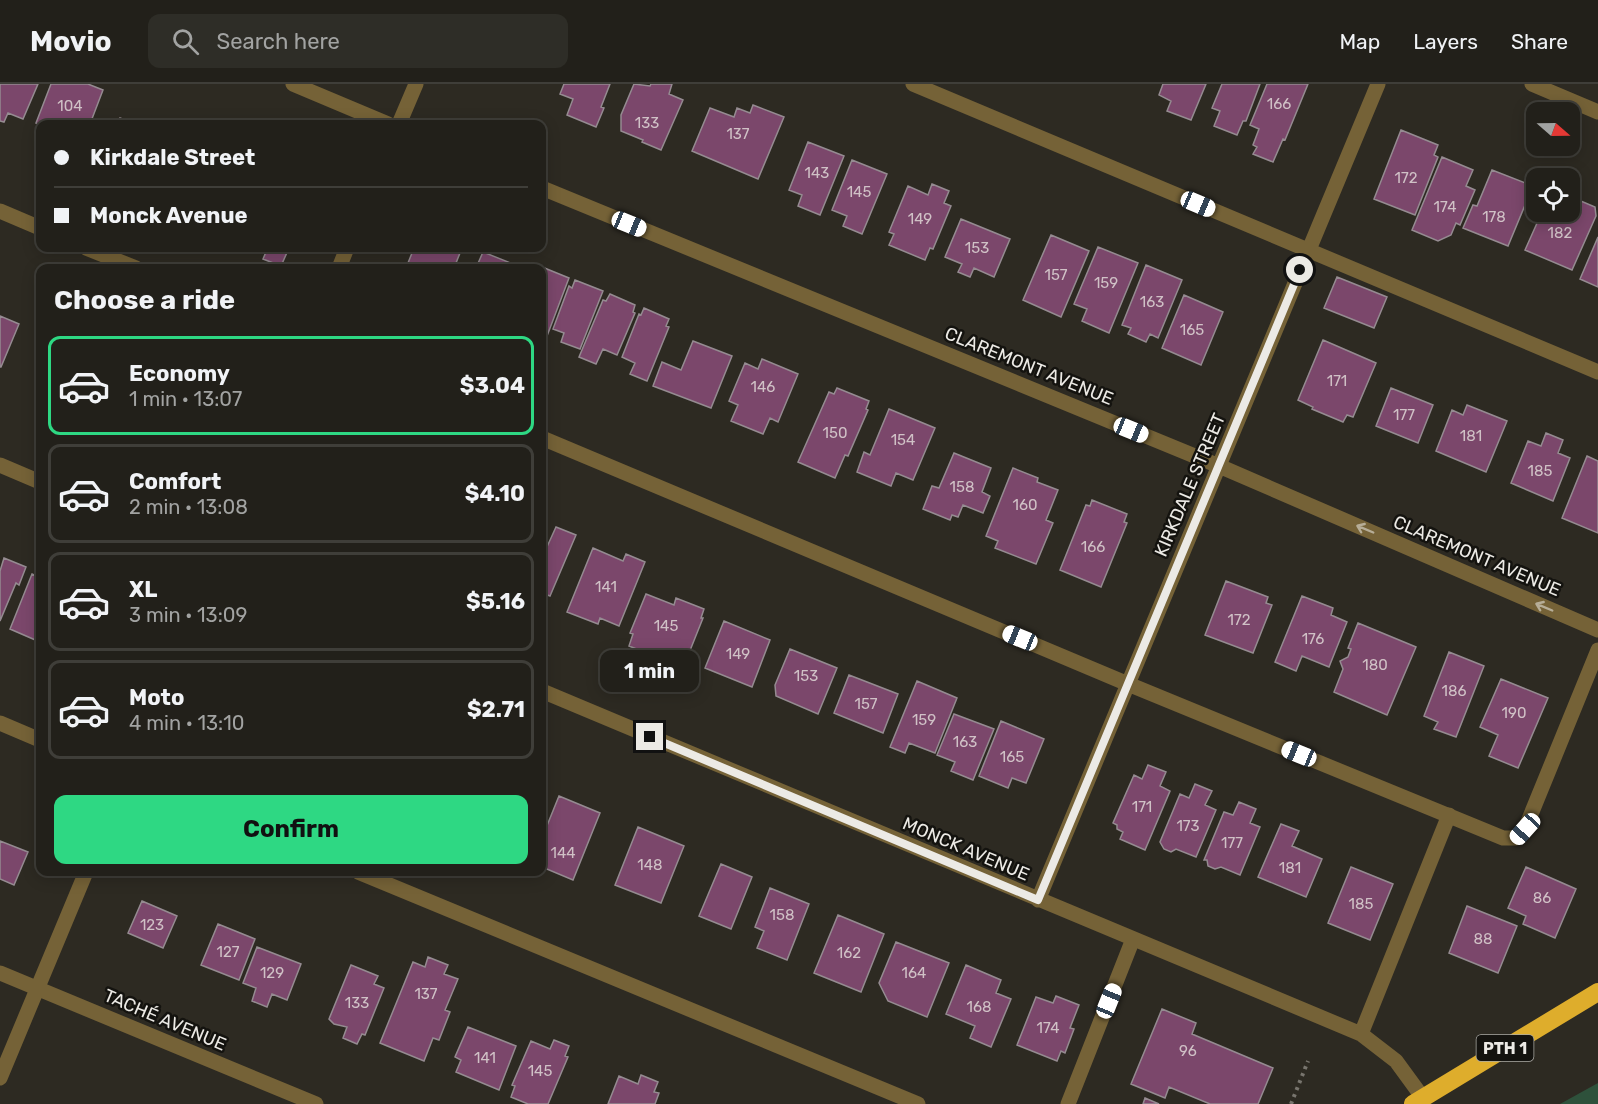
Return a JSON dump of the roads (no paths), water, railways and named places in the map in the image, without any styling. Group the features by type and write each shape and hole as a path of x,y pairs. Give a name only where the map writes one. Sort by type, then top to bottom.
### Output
{"highway":[{"name":"PTH 1","path":"1418,1101 1598,992"}],"street":[{"path":"293,84 378,120"},
{"path":"401,120 416,84"},
{"path":"913,84 1598,372"},
{"name":"KIRKDALE STREET","path":"1038,900 1378,84"},
{"path":"1532,84 1598,111"},
{"name":"CLAREMONT AVENUE","path":"546,190 1219,466 1598,630"},
{"path":"0,212 36,226"},
{"path":"96,252 126,264"},
{"path":"546,440 1128,684 1503,838 1516,838 1525,829 1598,650"},
{"path":"0,465 36,480"},
{"name":"MONCK AVENUE","path":"546,693 1361,1034 1396,1061 1418,1101"},
{"path":"0,723 36,738"},
{"path":"1361,1034 1449,815"},
{"path":"0,1078 84,876"},
{"path":"368,876 918,1104"},
{"path":"1068,1104 1133,939"},
{"name":"TACHÉ AVENUE","path":"0,973 316,1104"}]}
